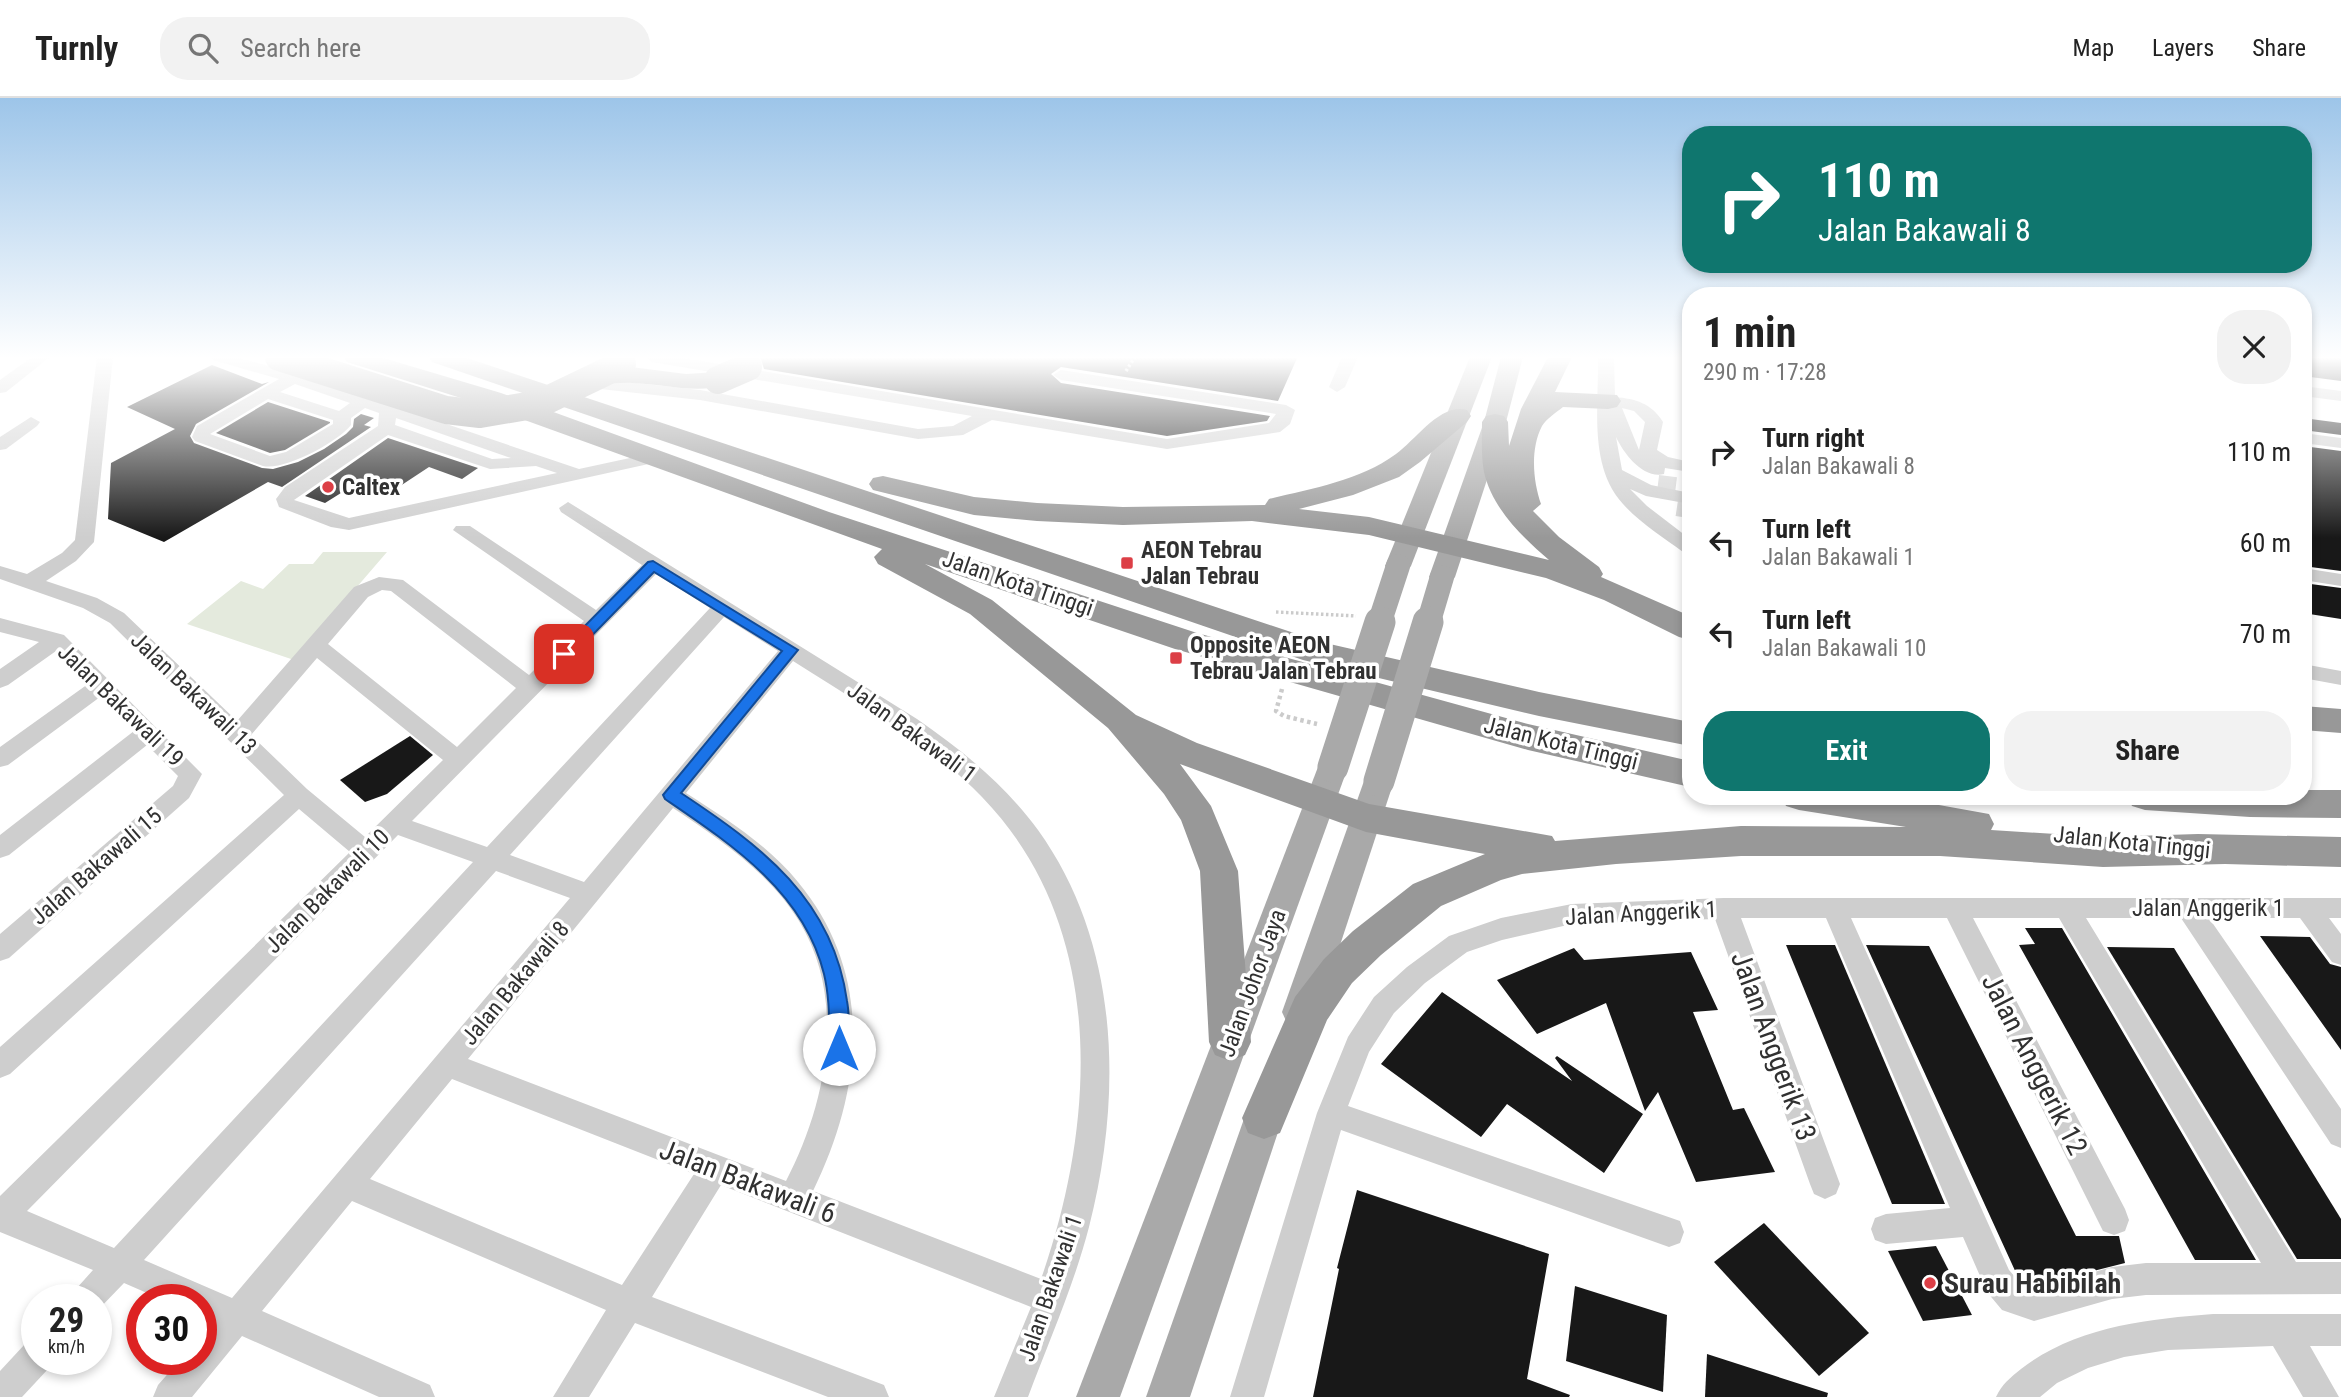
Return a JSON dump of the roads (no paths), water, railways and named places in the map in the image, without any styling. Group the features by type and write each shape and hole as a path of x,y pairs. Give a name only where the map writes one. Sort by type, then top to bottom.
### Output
{"highway":[{"name":"Jalan Kota Tinggi","path":"543,418 819,518 1186,641 1528,737 1682,772"},
{"name":"Jalan Kota Tinggi","path":"626,418 1315,652 1682,732"},
{"path":"668,418 716,428"},
{"path":"691,418 849,476 974,506 1110,516 1252,512 1339,521 1528,563 1615,593 1682,625"},
{"path":"1252,512 1340,491 1370,479 1403,462 1442,426 1455,418"},
{"path":"1534,418 1520,469 1521,492 1552,545"},
{"path":"1496,422 1498,473 1504,490 1520,514 1552,545 1615,593"},
{"path":"819,518 981,607 1121,719 1177,785 1198,816 1219,872 1230,1042"},
{"path":"1596,715 1682,714"},
{"path":"1121,719 1185,752 1366,818 1509,844 1616,849"},
{"path":"2312,719 2341,721"},
{"path":"2312,783 2341,785"},
{"name":"Jalan Kota Tinggi","path":"2312,804 2341,804"},
{"name":"Jalan Kota Tinggi","path":"1855,805 1981,825 2221,851 2341,852"},
{"path":"1264,1118 1310,1010 1338,971 1399,916 1427,895 1492,867 1522,859 1616,849 1741,841 1940,841 2103,852 2221,851"}],"main road":[{"name":"Jalan Johor Jaya","path":"1098,1397 1333,767 1398,566 1457,418"},
{"path":"1168,1397 1379,781 1451,546 1497,418"}],"street":[{"path":"31,581 69,557 84,542 98,418"},
{"path":"223,418 203,429 201,437 263,461 276,461 292,456 341,427 341,418"},
{"path":"823,418 918,435 946,433 981,419"},
{"path":"974,418 1167,444 1274,428 1283,418"},
{"path":"1607,418 1617,481 1650,517 1682,542"},
{"path":"1615,418 1626,468 1646,481 1658,484"},
{"path":"1616,418 1632,453 1657,470 1682,474"},
{"path":"1651,418 1654,422 1648,451 1655,459 1664,462 1682,461"},
{"path":"577,474 543,462 490,464 387,419 285,499 286,503 338,523 349,524 653,458"},
{"path":"0,445 31,422"},
{"path":"2312,439 2341,443"},
{"path":"1617,481 1645,500 1682,509"},
{"name":"Jalan Bakawali 1","path":"568,508 653,565 723,606 921,733 992,792 1018,821 1041,853 1076,928 1088,965 1097,1049 1096,1094 1089,1155 1078,1208 1049,1298 1011,1397"},
{"path":"1650,517 1682,509"},
{"path":"463,530 598,621"},
{"name":"Jalan Bakawali 10","path":"0,1216 653,565"},
{"name":"Jalan Bakawali 13","path":"0,572 90,603 117,618 299,795 366,852"},
{"path":"2312,575 2341,580"},
{"path":"2312,582 2341,587"},
{"path":"238,736 361,592 379,583 396,585 531,688"},
{"path":"102,1284 723,606"},
{"name":"Jalan Bakawali 19","path":"2,625 57,640 146,733 187,769 190,779"},
{"path":"0,680 57,640"},
{"path":"316,646 458,760"},
{"name":"Jalan Bakawali 8","path":"170,1397 791,650"},
{"path":"2312,673 2341,678"},
{"path":"0,758 101,685"},
{"path":"0,848 146,733"},
{"name":"Jalan Bakawali 15","path":"0,950 181,792 190,779"},
{"path":"0,1065 299,795"},
{"path":"671,795 733,836 790,888 809,915 833,973 840,1032 832,1103 820,1145 794,1198"},
{"path":"394,824 589,894"},
{"name":"Jalan Anggerik 1","path":"1247,1397 1331,1112 1358,1046 1384,1005 1416,975 1458,944 1500,929 1572,914 1724,908 2341,908"},
{"name":"Jalan Anggerik 13","path":"1724,908 1825,1184"},
{"path":"1834,908 2004,1291 2024,1304 2035,1306 2112,1283 2146,1279 2341,1278"},
{"name":"Jalan Anggerik 12","path":"1955,908 2114,1220"},
{"path":"2066,908 2288,1278"},
{"path":"2188,908 2341,1134"},
{"path":"2307,908 2341,954"},
{"name":"Jalan Bakawali 6","path":"447,1064 1049,1298"},
{"path":"1331,1112 1669,1232"},
{"path":"570,1397 715,1169"},
{"path":"346,1184 629,1304 872,1397"},
{"path":"0,1216 161,1284"},
{"path":"1886,1229 1972,1221"},
{"path":"217,1307 418,1397"},
{"path":"2013,1397 2022,1387 2068,1358 2118,1343 2181,1331 2341,1330"},
{"path":"2282,1331 2322,1397"},
{"path":"0,1396 21,1373"}],"tunnel":[{"path":"1658,484 1682,487"},
{"path":"1677,507 1682,508"}],"place":[{"name":"Caltex","path":"328,487"},
{"name":"AEON Tebrau Jalan Tebrau","path":"1127,563"},
{"name":"Opposite AEON Tebrau Jalan Tebrau","path":"1176,658"},
{"name":"Surau Habibilah","path":"1930,1283"}]}
